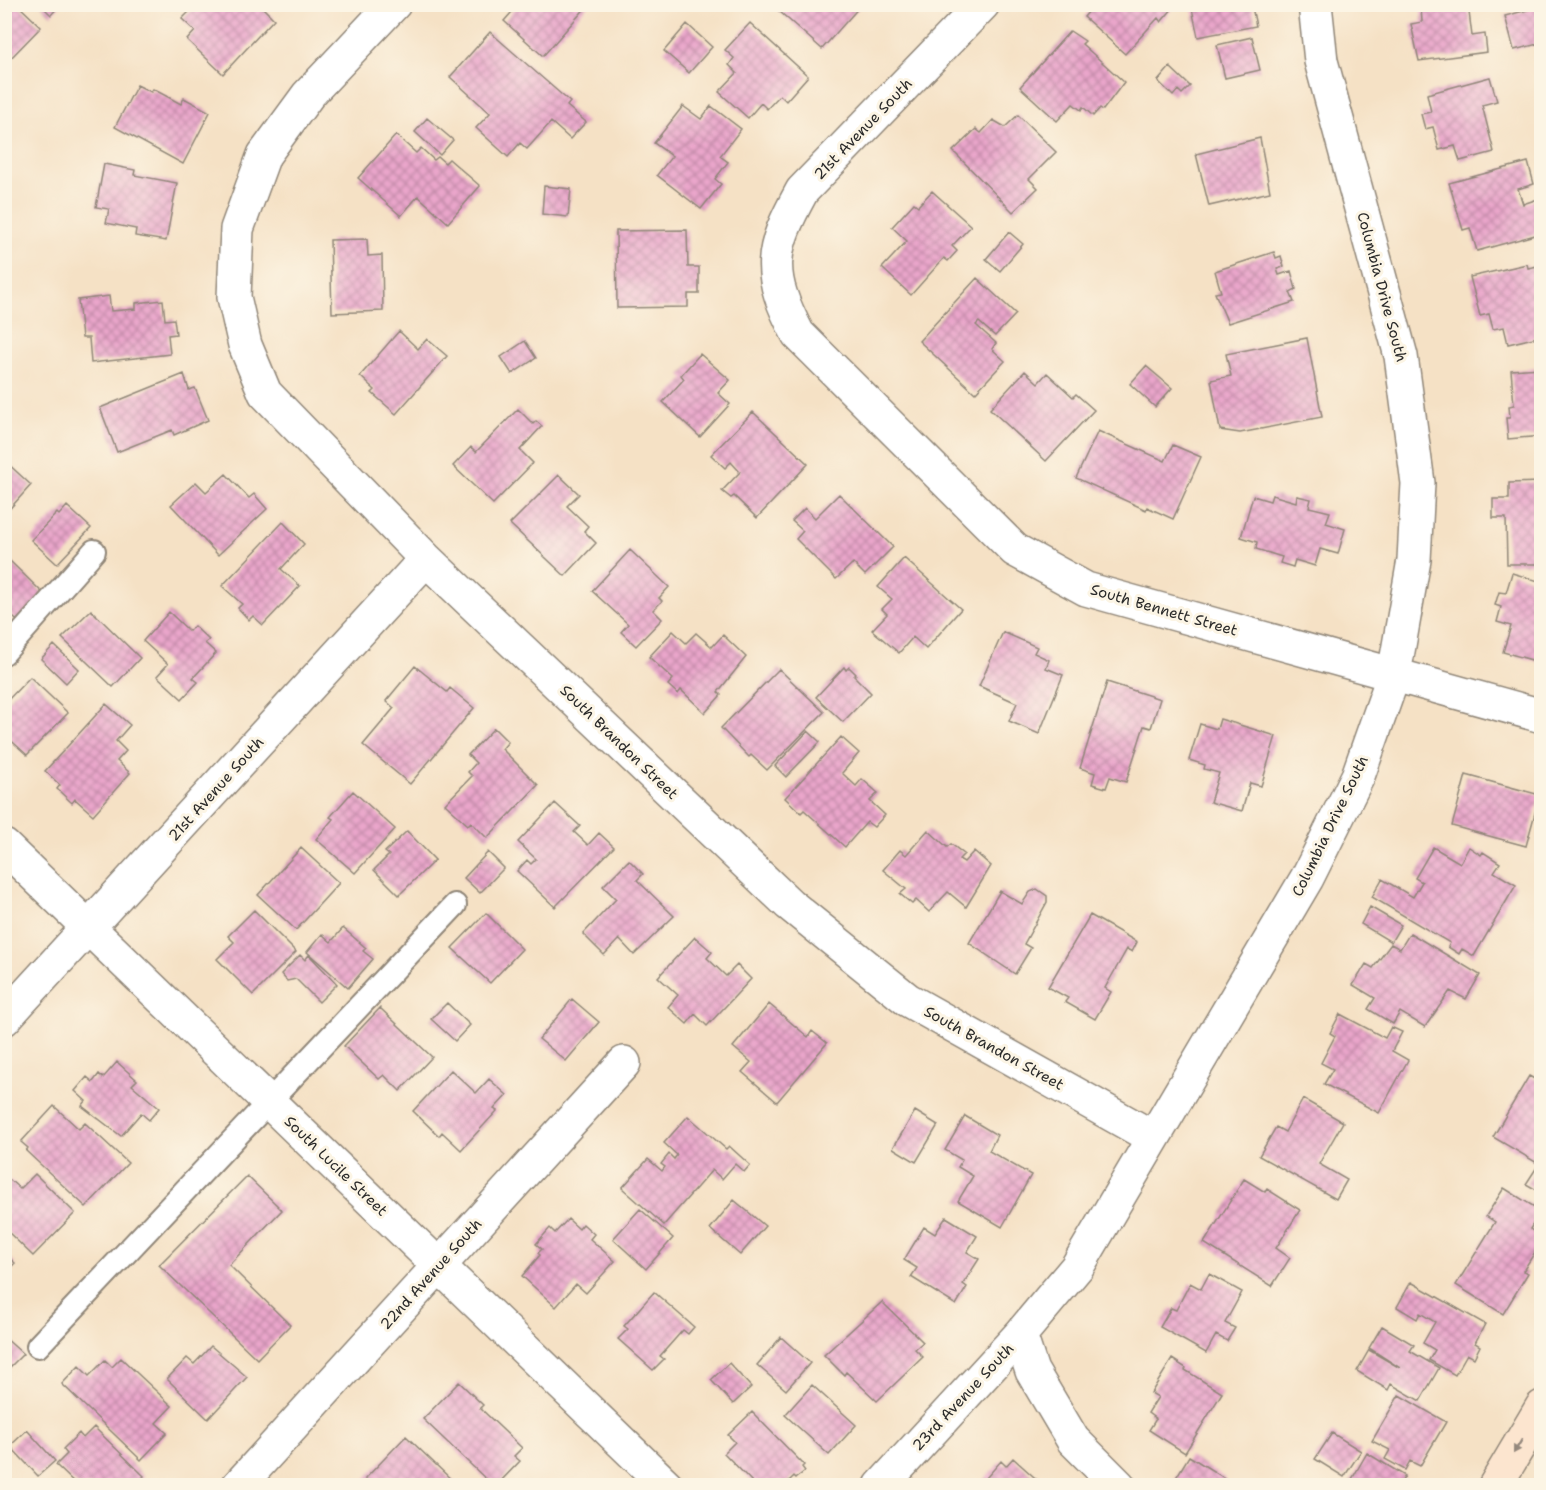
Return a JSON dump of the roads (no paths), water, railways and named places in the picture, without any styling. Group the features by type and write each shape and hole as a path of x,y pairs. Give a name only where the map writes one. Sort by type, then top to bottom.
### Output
{"main road":[{"path":"1495,1485 1542,1407"}],"street":[{"name":"South Brandon Street","path":"394,4 308,95 264,155 237,229 234,297 245,345 266,393 426,559 789,904 908,1000 1152,1137"},
{"name":"21st Avenue South","path":"773,271 782,228 802,192 983,4"},
{"name":"Columbia Drive South","path":"1020,1335 1077,1267 1306,878 1358,776 1394,674 1414,560 1418,483 1401,356 1322,61 1315,4"},
{"name":"South Bennett Street","path":"773,271 781,302 798,334 1015,550 1086,588 1542,716"},
{"name":"21st Avenue South","path":"4,1019 426,559"},
{"name":"South Lucile Street","path":"4,846 667,1485"},
{"name":"22nd Avenue South","path":"238,1485 624,1063"},
{"name":"23rd Avenue South","path":"881,1485 1020,1335"},
{"path":"1020,1335 1032,1371 1073,1440 1119,1485"}],"lane":[{"path":"4,653 94,551"},
{"path":"38,1346 455,904"}]}
